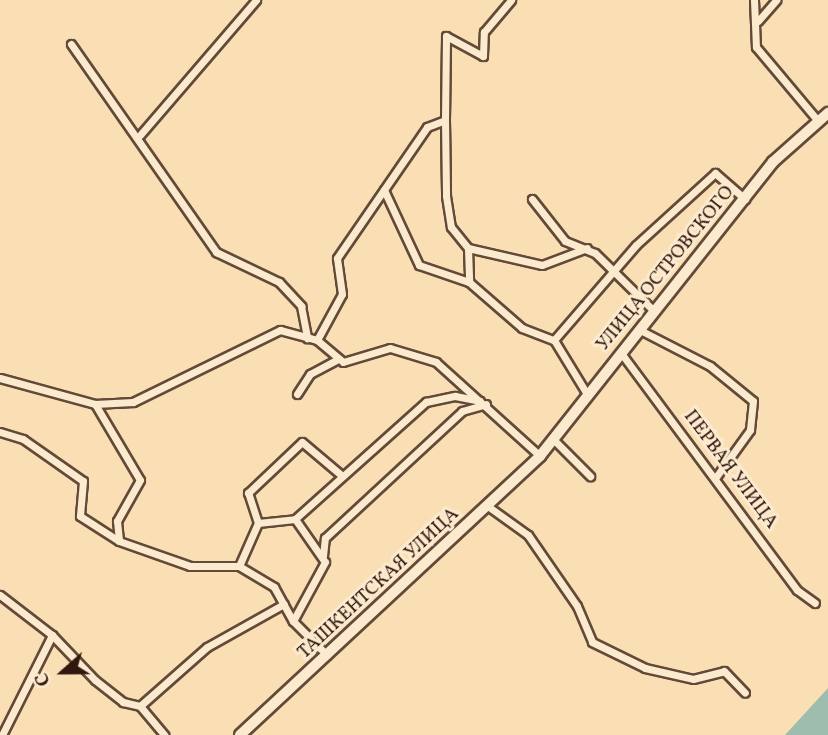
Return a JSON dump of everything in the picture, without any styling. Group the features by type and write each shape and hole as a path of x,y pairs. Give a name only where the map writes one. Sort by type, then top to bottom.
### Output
{"main road":[{"name":"УЛИЦА ОСТРОВСКОГО","path":"540,456 745,199 828,113"},
{"name":"ТАШКЕНТСКАЯ УЛИЦА","path":"240,735 489,507 540,456"}],"street":[{"path":"140,135 256,0"},
{"path":"469,282 468,248 451,227 445,120 441,99 449,75 446,36 469,46 483,56 484,32 511,0"},
{"path":"754,0 752,17 758,21"},
{"path":"776,0 758,21 757,47 818,121"},
{"path":"71,44 140,135 216,252 279,282 301,306 307,338"},
{"path":"317,340 342,294 337,258 427,127 445,120"},
{"path":"554,340 617,273 636,245 715,173 745,199"},
{"path":"384,190 419,265 469,282 522,328 554,340 587,394"},
{"path":"532,199 565,241 587,248 617,273 654,311"},
{"path":"468,248 542,265 587,248"},
{"path":"0,378 95,404 133,402 160,391 269,330 317,340 336,360"},
{"path":"640,330 710,366 753,401 750,430 716,477"},
{"path":"297,394 310,374 336,360 402,349 436,362 487,404 540,456"},
{"name":"ПЕРВАЯ УЛИЦА","path":"621,353 716,477 796,590 815,603"},
{"path":"258,523 295,519 340,474 426,402 455,396 487,404"},
{"path":"95,404 140,480 117,521 119,541"},
{"path":"293,621 323,569 324,538 451,420 487,404"},
{"path":"0,432 23,439 83,481 80,516 119,541 190,566 239,566 274,587 293,621 327,655"},
{"path":"552,438 590,476"},
{"path":"239,566 258,523 248,493 302,442 340,474"},
{"path":"489,507 528,536 577,606 592,642 645,668 693,679 724,671 745,693"},
{"path":"295,519 323,556"},
{"path":"0,595 52,635 95,680 123,702 140,706 164,735"},
{"path":"140,706 207,646 284,604"},
{"path":"2,735 52,635"}],"shaded area":[{"path":"828,688 828,735 785,735"}]}
